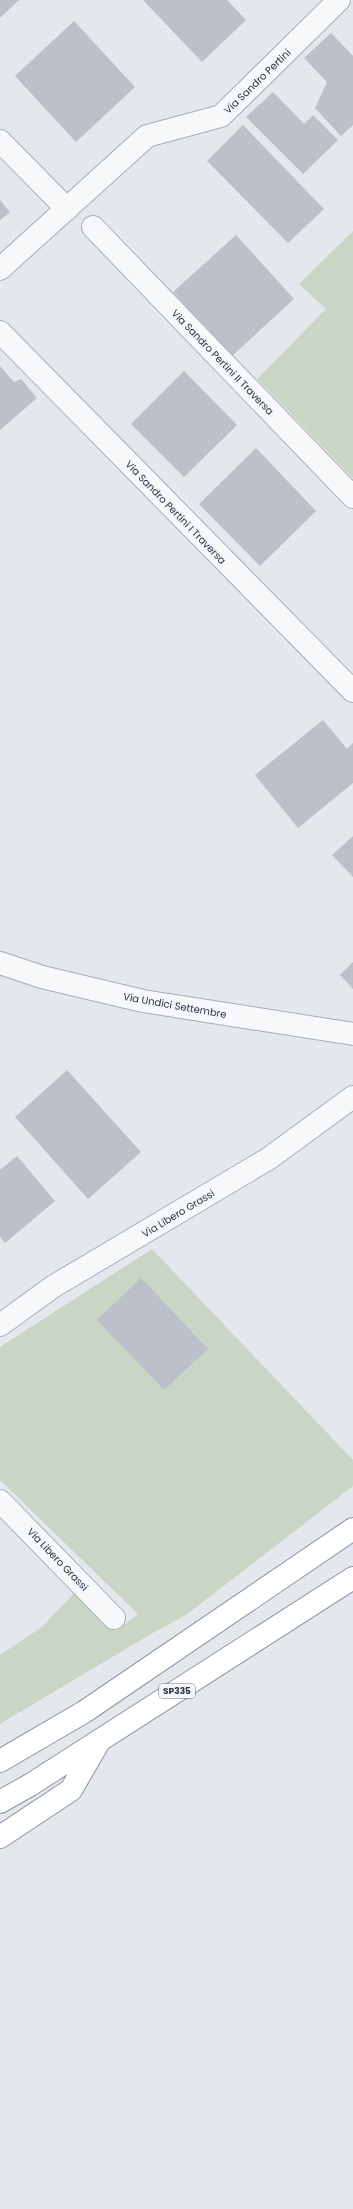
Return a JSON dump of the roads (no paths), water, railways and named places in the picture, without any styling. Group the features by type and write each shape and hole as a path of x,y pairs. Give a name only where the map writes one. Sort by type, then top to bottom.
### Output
{"highway":[{"path":"0,1761 84,1712 351,1531"},
{"name":"SP335","path":"0,1802 99,1742 353,1578"},
{"name":"SP335","path":"252,1643 308,1625 353,1594"},
{"path":"0,1837 71,1790 99,1742"},
{"path":"0,1753 31,1744"}],"street":[{"name":"Via Sandro Pertini","path":"0,269 147,136 221,116 339,0"},
{"path":"0,141 67,209"},
{"name":"Via Sandro Pertini II Traversa","path":"93,227 353,497"},
{"name":"Via Sandro Pertini I Traversa","path":"0,332 353,691"},
{"name":"Via Undici Settembre","path":"0,963 42,977 143,1001 353,1034"},
{"name":"Via Libero Grassi","path":"0,1325 54,1286 268,1160 353,1097"},
{"name":"Via Libero Grassi","path":"0,1501 114,1618"}]}
